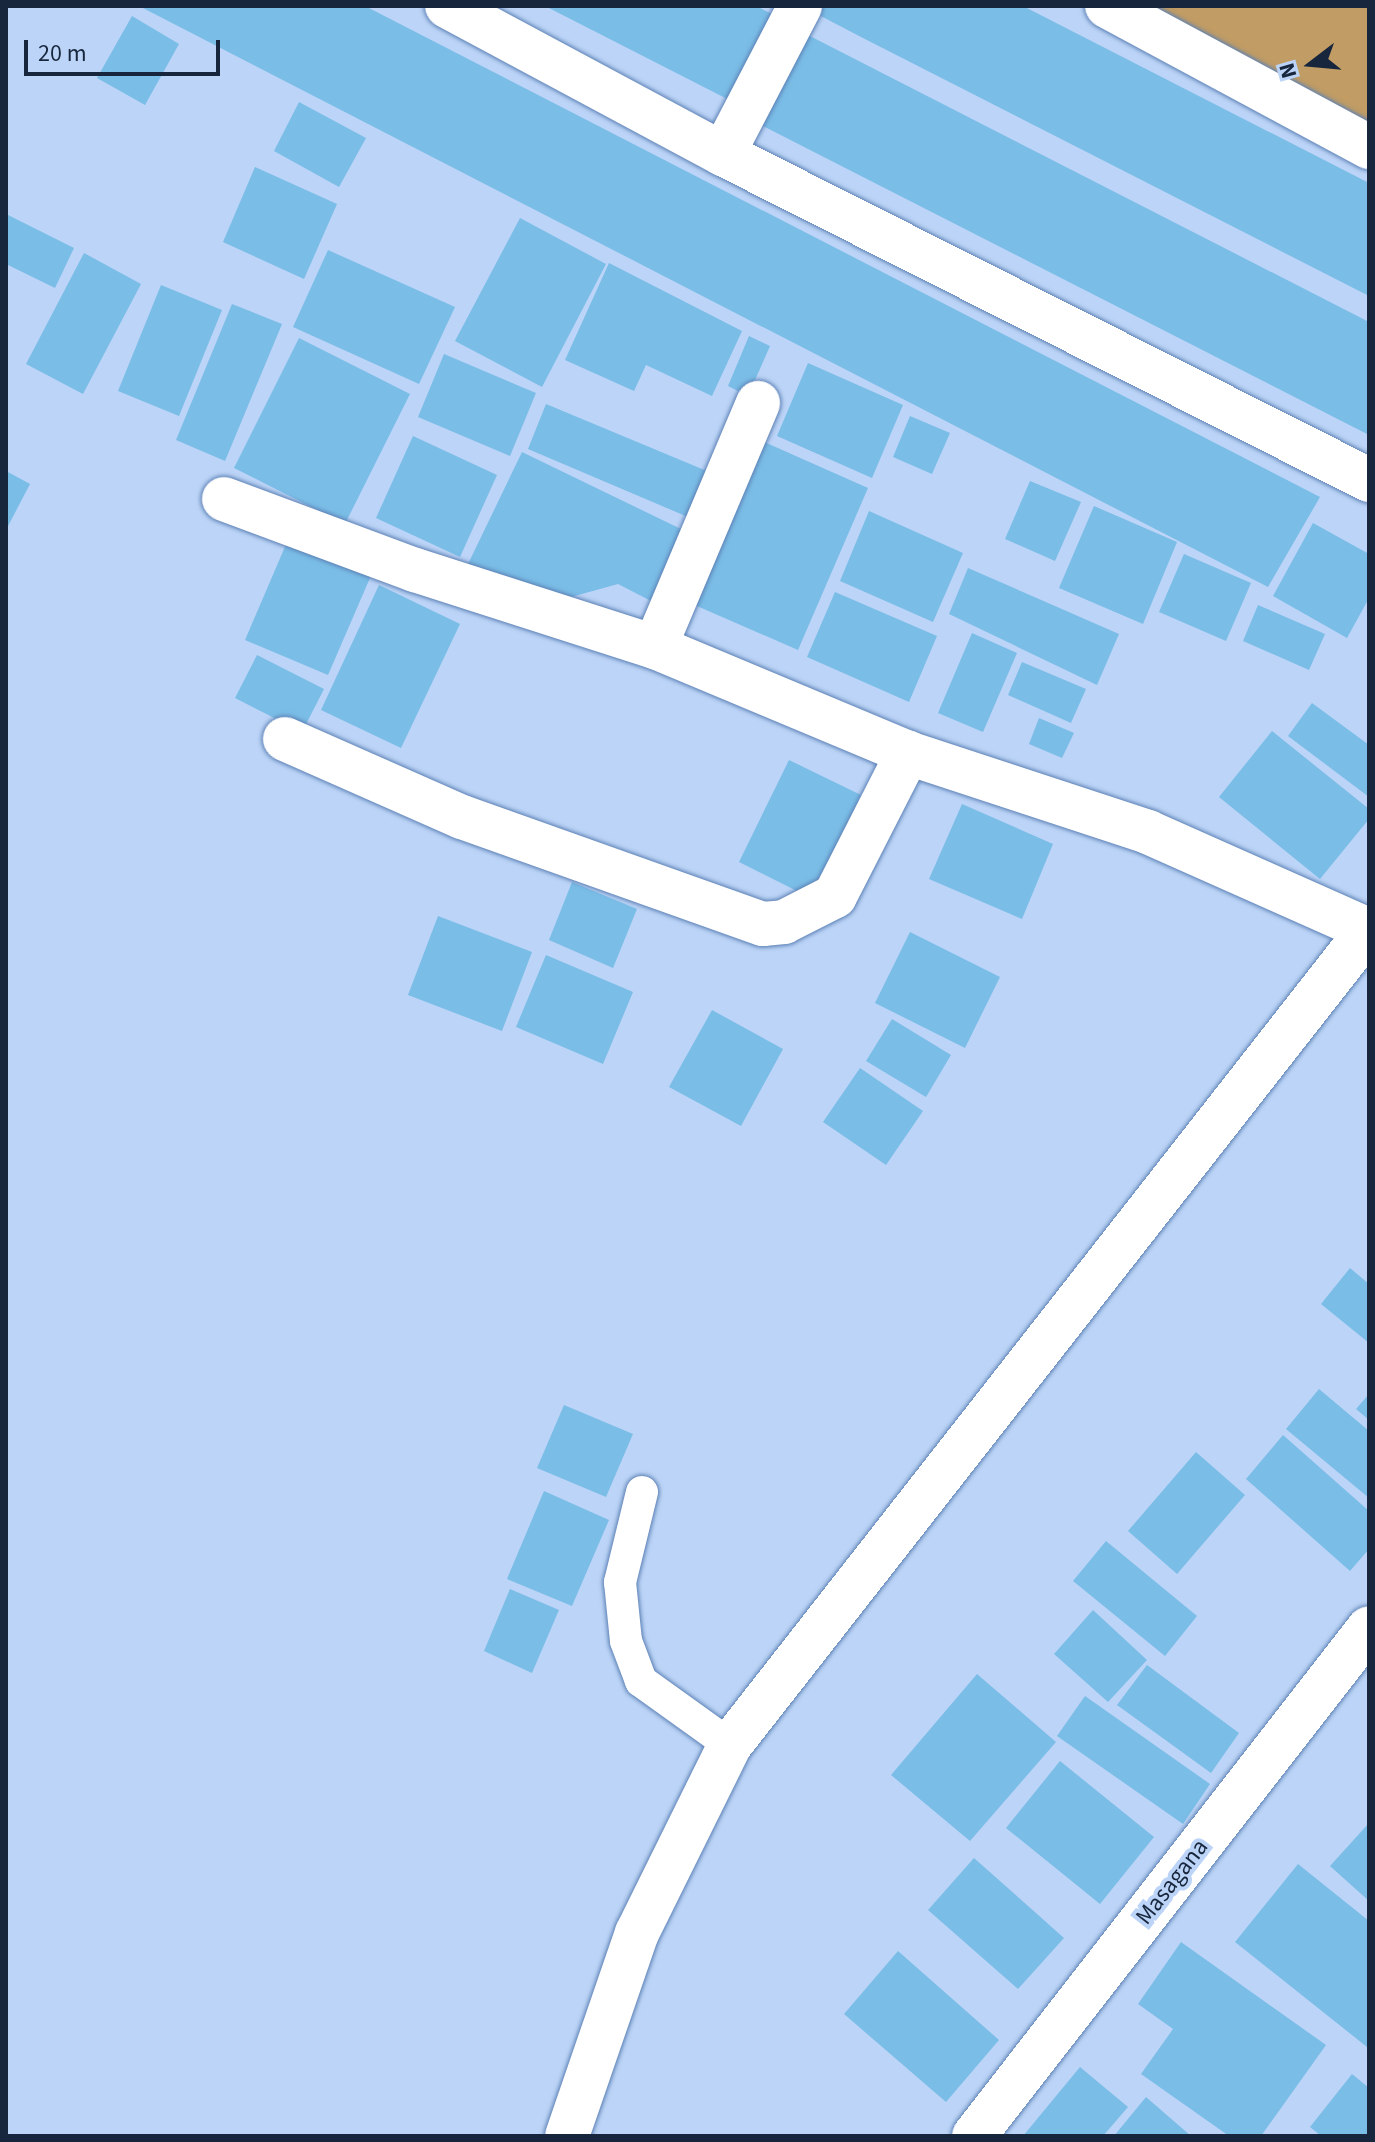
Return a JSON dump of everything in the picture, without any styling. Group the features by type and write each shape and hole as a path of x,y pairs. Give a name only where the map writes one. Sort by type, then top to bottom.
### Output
{"street":[{"path":"447,6 723,154 1369,480"},
{"path":"723,154 800,6"},
{"path":"1107,6 1369,147"},
{"path":"655,647 758,403"},
{"path":"224,499 415,570 655,647 908,753 1148,832 1369,930 730,1745 637,1933 567,2136"},
{"path":"285,739 462,817 763,924 784,922 835,896 908,753"},
{"name":"Masagana","path":"974,2136 1369,1628"}],"lane":[{"path":"642,1492 620,1582 626,1641 641,1681 730,1745"}],"shaded area":[{"path":"1151,6 1369,6 1369,134"}],"building":[{"path":"139,6 365,6 1320,497 1268,587"},
{"path":"545,6 756,6 782,19 739,105"},
{"path":"821,6 1023,6 1369,183 1369,296 817,14"},
{"path":"132,16 179,44 145,105 97,78"},
{"path":"806,34 1369,322 1369,435 761,125"},
{"path":"299,102 366,138 339,187 274,151"},
{"path":"255,167 337,204 304,279 223,242"},
{"path":"6,214 74,248 55,288 6,264"},
{"path":"520,218 606,264 542,387 455,341"},
{"path":"328,250 455,307 419,384 293,327"},
{"path":"84,253 141,284 83,394 26,364"},
{"path":"609,263 742,331 712,396 646,365 634,391 565,360"},
{"path":"161,285 222,310 179,416 118,391"},
{"path":"232,304 282,324 225,461 176,440"},
{"path":"749,336 770,346 748,396 728,386"},
{"path":"299,338 410,394 345,524 234,468"},
{"path":"444,354 536,393 510,456 418,417"},
{"path":"808,363 903,405 872,478 777,436"},
{"path":"546,404 714,474 695,520 528,449"},
{"path":"910,416 950,433 932,474 893,457"},
{"path":"413,436 497,475 460,557 376,518"},
{"path":"760,440 868,488 798,650 690,603"},
{"path":"522,452 683,530 653,602 618,584 553,602 468,564"},
{"path":"6,471 30,484 6,530"},
{"path":"1030,481 1081,502 1055,561 1005,539"},
{"path":"1094,506 1177,542 1143,624 1059,588"},
{"path":"869,511 963,553 933,622 840,581"},
{"path":"1313,523 1369,554 1369,598 1347,638 1273,596"},
{"path":"290,535 373,571 328,675 245,640"},
{"path":"1184,554 1251,583 1226,641 1159,612"},
{"path":"968,568 1119,634 1097,685 949,614"},
{"path":"379,585 460,624 401,748 321,710"},
{"path":"835,592 937,636 909,702 807,657"},
{"path":"1258,605 1325,634 1309,670 1243,641"},
{"path":"972,633 1017,653 983,732 938,713"},
{"path":"257,655 324,689 302,732 235,698"},
{"path":"1022,662 1086,689 1071,723 1008,695"},
{"path":"1312,703 1369,745 1369,797 1288,736"},
{"path":"1039,718 1074,733 1062,758 1029,744"},
{"path":"1272,731 1369,809 1369,819 1320,879 1219,797"},
{"path":"789,760 861,795 811,898 739,862"},
{"path":"962,804 1053,844 1022,919 929,879"},
{"path":"572,882 637,909 613,968 549,940"},
{"path":"438,916 532,952 502,1031 408,995"},
{"path":"910,932 1000,977 965,1048 875,1003"},
{"path":"546,955 633,992 603,1064 516,1027"},
{"path":"712,1010 783,1049 741,1126 669,1087"},
{"path":"892,1019 951,1055 926,1097 866,1061"},
{"path":"860,1068 923,1111 886,1165 823,1122"},
{"path":"1350,1268 1369,1284 1369,1343 1321,1304"},
{"path":"1319,1389 1369,1431 1369,1498 1286,1429"},
{"path":"1369,1394 1369,1420 1356,1409"},
{"path":"564,1405 633,1434 606,1497 537,1468"},
{"path":"1283,1435 1369,1511 1369,1549 1350,1571 1246,1479"},
{"path":"1196,1452 1245,1495 1177,1574 1128,1531"},
{"path":"544,1491 609,1520 572,1606 507,1579"},
{"path":"1106,1541 1197,1616 1165,1656 1073,1581"},
{"path":"510,1589 559,1610 532,1673 484,1651"},
{"path":"1093,1610 1147,1660 1108,1702 1054,1654"},
{"path":"1147,1665 1239,1733 1211,1773 1117,1705"},
{"path":"977,1674 1056,1742 970,1841 891,1775"},
{"path":"1085,1696 1210,1784 1183,1824 1057,1736"},
{"path":"1060,1761 1154,1837 1100,1904 1006,1828"},
{"path":"1369,1823 1369,1901 1330,1866"},
{"path":"974,1858 1064,1938 1018,1989 928,1910"},
{"path":"1298,1864 1369,1921 1367,2047 1235,1942"},
{"path":"1181,1942 1326,2045 1261,2136 1229,2136 1141,2074 1173,2029 1138,2004"},
{"path":"898,1951 999,2040 946,2102 844,2014"},
{"path":"1080,2067 1128,2107 1103,2136 1023,2136"},
{"path":"1352,2074 1369,2088 1369,2136 1321,2136 1310,2127"},
{"path":"1146,2097 1191,2136 1114,2136"}]}
